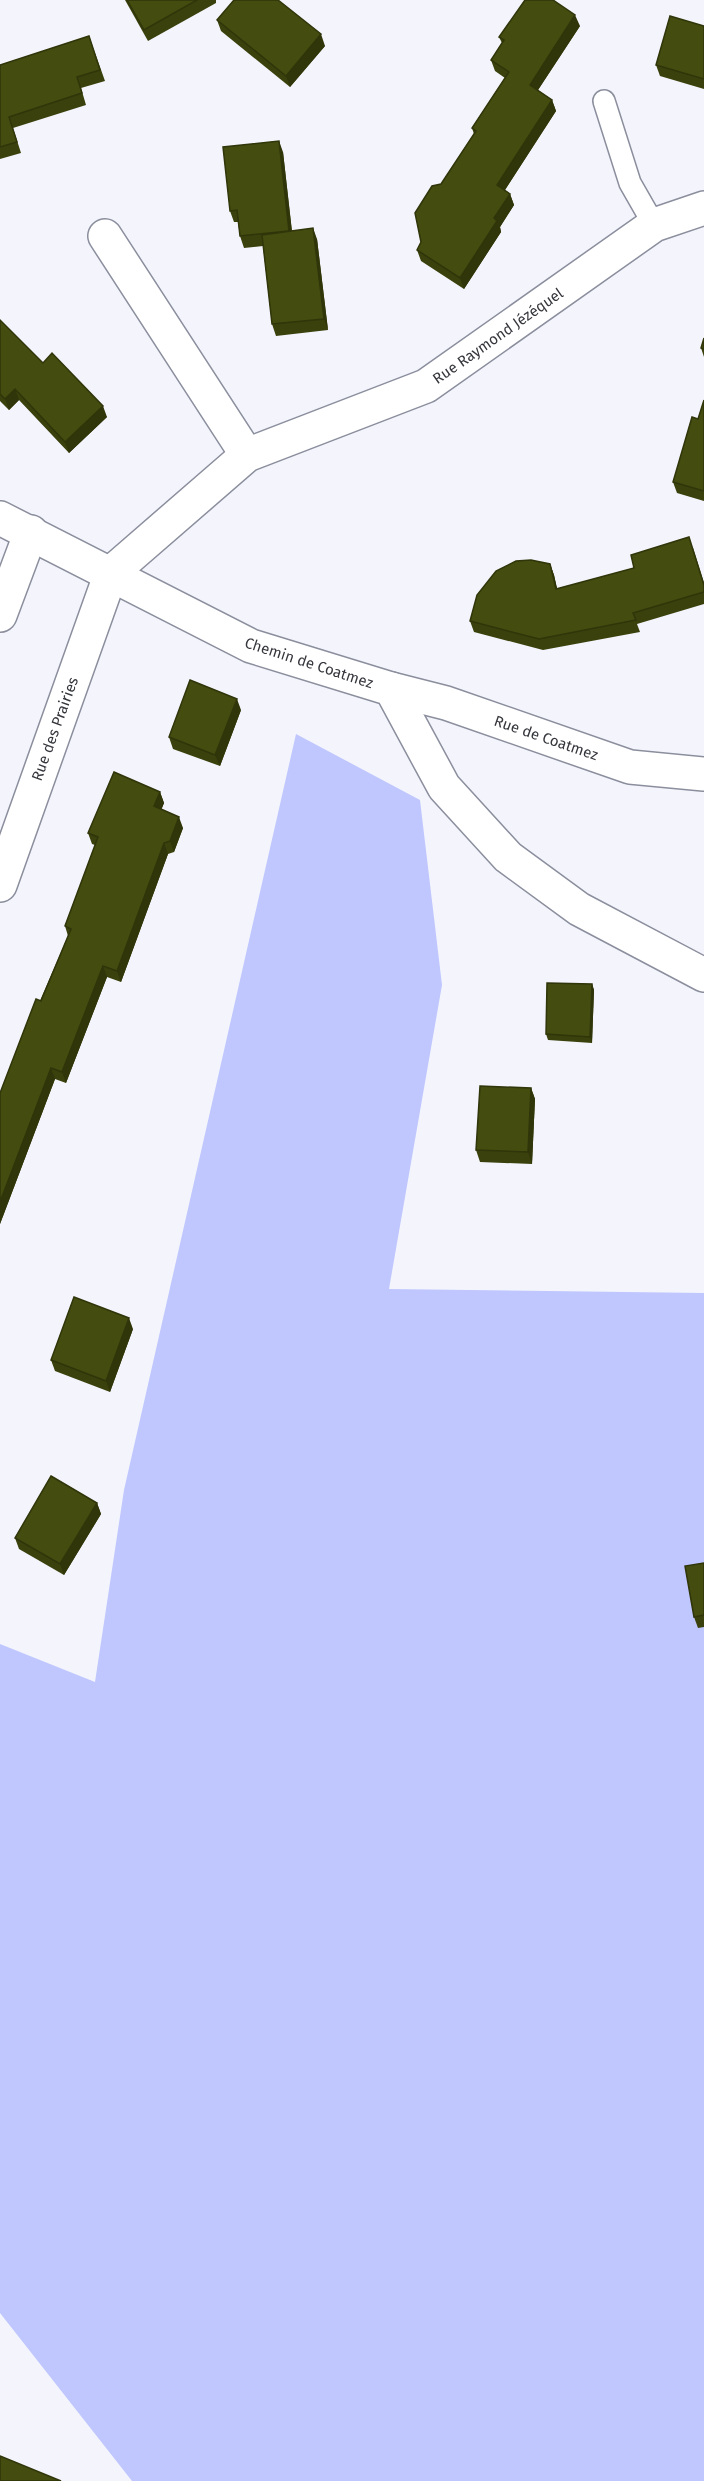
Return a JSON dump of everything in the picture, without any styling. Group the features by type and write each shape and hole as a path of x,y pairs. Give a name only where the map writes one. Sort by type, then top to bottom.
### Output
{"street":[{"name":"Rue Raymond Jézéquel","path":"111,573 247,454 426,387 654,225 704,208"},
{"path":"105,236 247,454"},
{"name":"Chemin de Coatmez","path":"0,518 251,646 391,689 444,787 508,857 579,909 704,975"},
{"path":"0,615 31,532"},
{"name":"Rue des Prairies","path":"0,885 111,573"},
{"name":"Rue de Coatmez","path":"391,689 446,703 630,767 704,774"}],"lane":[{"path":"604,101 630,183 654,225"}],"shaded area":[{"path":"296,734 420,800 442,985 389,1289 704,1293 704,2481 132,2481 0,2313 0,1644 95,1682 124,1490"}],"building":[{"path":"127,0 197,0 144,30"},
{"path":"234,0 278,0 321,34 286,76 217,20"},
{"path":"525,0 553,0 575,15 530,85 552,100 497,185 510,194 494,218 497,221 460,278 417,250 421,242 415,213 432,186 441,184 476,131 472,128 509,72 491,60 504,40 499,37"},
{"path":"670,16 704,26 704,79 656,65"},
{"path":"89,36 100,70 77,77 82,93 9,117 17,142 0,147 0,65"},
{"path":"279,141 289,231 240,236 237,210 230,211 223,147"},
{"path":"313,228 324,319 272,324 262,235"},
{"path":"0,320 43,363 52,353 103,406 65,442 15,389 5,399 0,394"},
{"path":"704,400 704,491 673,482 692,417 698,419"},
{"path":"689,537 704,585 704,592 633,613 636,620 539,639 470,621 477,595 496,571 516,561 531,560 550,564 556,589 634,568 631,555"},
{"path":"190,680 237,699 215,755 169,737"},
{"path":"114,772 160,792 154,806 179,817 170,841 164,843 117,971 103,966 62,1072 51,1068 0,1202 0,1093 36,999 41,1001 71,929 65,926 98,837 88,833"},
{"path":"547,983 592,984 590,1037 546,1034"},
{"path":"480,1086 531,1088 528,1152 476,1150"},
{"path":"74,1297 129,1318 106,1381 51,1360"},
{"path":"51,1476 97,1503 60,1564 15,1538"},
{"path":"704,1563 704,1615 694,1617 685,1566"},
{"path":"0,2456 61,2481 0,2481"}]}
